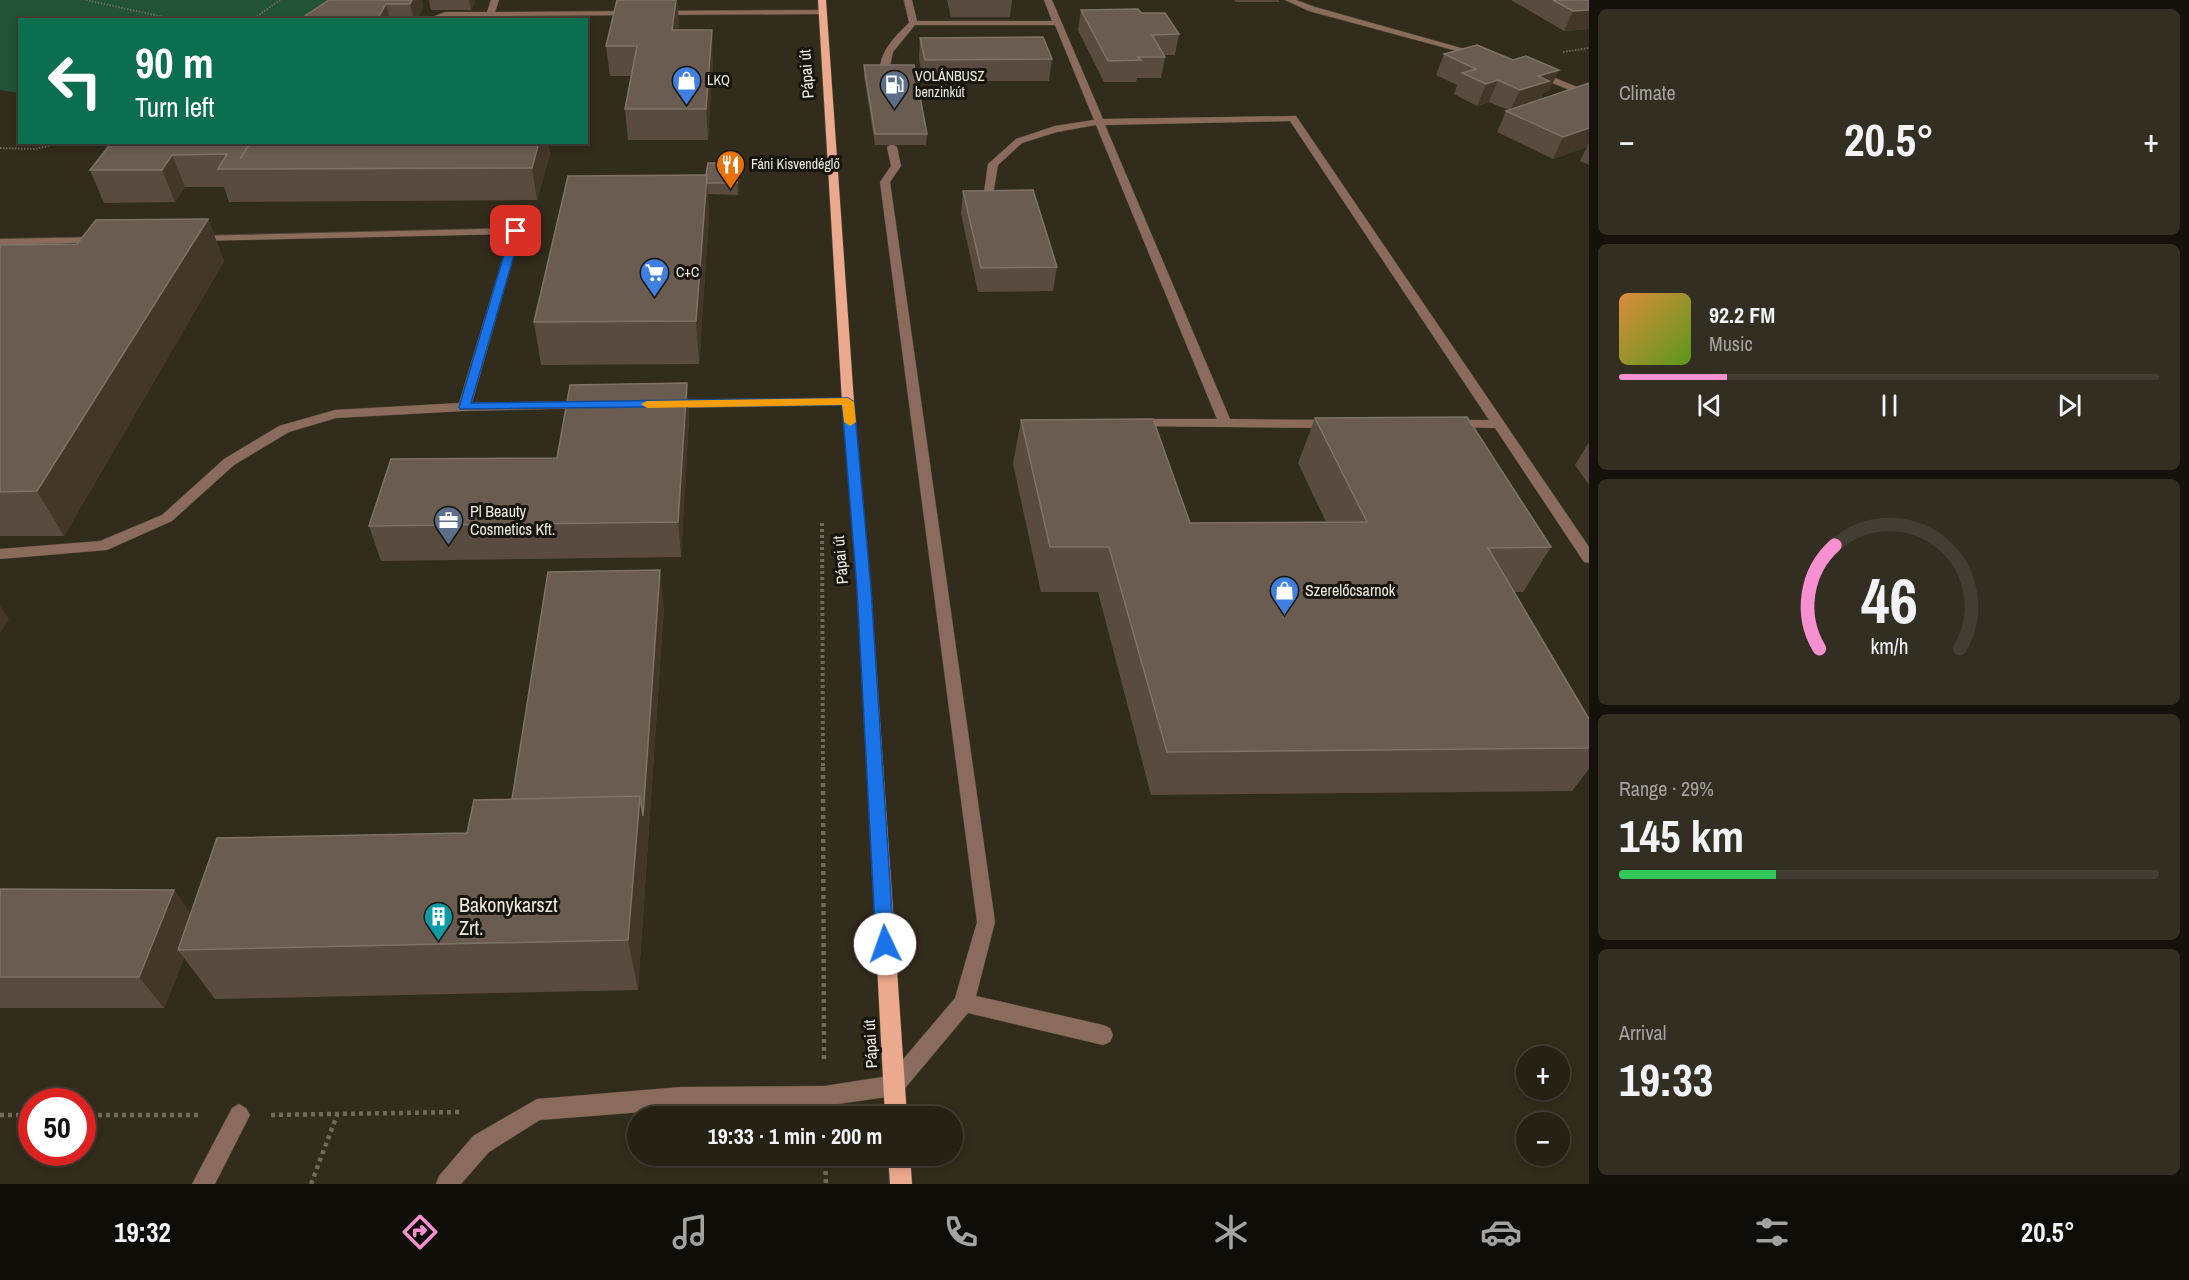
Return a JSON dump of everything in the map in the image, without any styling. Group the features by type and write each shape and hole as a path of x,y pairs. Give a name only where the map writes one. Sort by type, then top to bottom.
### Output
{"main road":[{"name":"Pápai út","path":"823,6 848,402 864,589 895,1106"},
{"path":"900,1166 901,1184"}],"street":[{"path":"489,17 495,0"},
{"path":"908,0 913,23"},
{"path":"1048,0 1225,423"},
{"path":"1289,0 1312,9 1489,57"},
{"path":"650,13 823,6"},
{"path":"435,18 445,15 489,17 638,13"},
{"path":"884,75 884,61 891,46 913,23 1057,23"},
{"path":"1528,70 1589,95"},
{"path":"988,199 993,164 1019,141 1055,129 1099,122 1293,118 1589,558"},
{"path":"447,1184 481,1144 537,1110 681,1098 824,1096 894,1086 964,1003 986,922 885,182 896,166 892,147"},
{"path":"188,238 516,231 464,407"},
{"path":"0,242 117,240"},
{"path":"653,404 848,402"},
{"path":"0,554 102,546 167,518 230,462 284,429 335,414 464,407 606,405"},
{"path":"1119,423 1344,424"},
{"path":"1440,424 1499,424"},
{"path":"964,1003 1103,1035"},
{"path":"203,1184 239,1115"}],"path":[{"path":"87,0 168,18"},
{"path":"255,18 280,0"},
{"path":"0,148 35,149 56,144"},
{"path":"822,519 824,1096"},
{"path":"96,1115 338,1115 466,1112"},
{"path":"0,1115 18,1115"},
{"path":"311,1184 338,1115"},
{"path":"825,1166 826,1184"}],"green space":[{"path":"0,0 358,0 329,18 18,18 18,93 0,90"}],"building":[{"path":"329,0 412,0 410,4 386,4 378,18 302,18"},
{"path":"617,0 676,0 672,30 712,30 706,109 625,109 637,46 606,46"},
{"path":"1553,0 1589,0 1589,10 1573,11"},
{"path":"1138,9 1141,13 1165,13 1179,34 1152,35 1165,57 1138,57 1141,60 1108,61 1081,10"},
{"path":"1043,37 1052,59 925,60 920,38"},
{"path":"1477,45 1513,60 1526,56 1559,70 1538,76 1549,81 1520,90 1498,80 1486,84 1462,73 1476,69 1444,54"},
{"path":"864,65 914,65 927,134 875,134"},
{"path":"1589,83 1589,128 1563,137 1506,111"},
{"path":"110,144 249,144 240,159 250,144 538,144 532,168 218,169 227,154 172,155 162,170 90,170"},
{"path":"708,163 739,163 737,183 707,183"},
{"path":"707,175 696,321 534,322 568,176"},
{"path":"1033,190 1057,267 981,268 963,191"},
{"path":"208,219 37,491 0,492 0,245 77,244 96,220"},
{"path":"687,383 678,522 369,526 391,459 557,458 570,385"},
{"path":"1467,417 1551,547 1488,548 1589,719 1589,748 1167,752 1109,547 1050,547 1021,420 1153,419 1190,523 1367,522 1315,418"},
{"path":"660,570 643,816 640,796 512,799 548,572"},
{"path":"640,796 628,940 178,950 217,838 467,833 474,800"},
{"path":"0,889 174,890 139,977 0,977"}],"slow traffic":[{"path":"647,404 848,402 850,422"}],"place":[{"name":"LKQ","path":"686,106"},
{"name":"VOLÁNBUSZ benzinkút","path":"894,110"},
{"name":"Fáni Kisvendéglő","path":"730,190"},
{"name":"C+C","path":"655,298"},
{"name":"Pl Beauty Cosmetics Kft.","path":"449,546"},
{"name":"Szerelőcsarnok","path":"1284,616"},
{"name":"Bakonykarszt Zrt.","path":"438,942"}],"route":[{"path":"516,231 464,407 848,402 864,589 885,944"}]}
